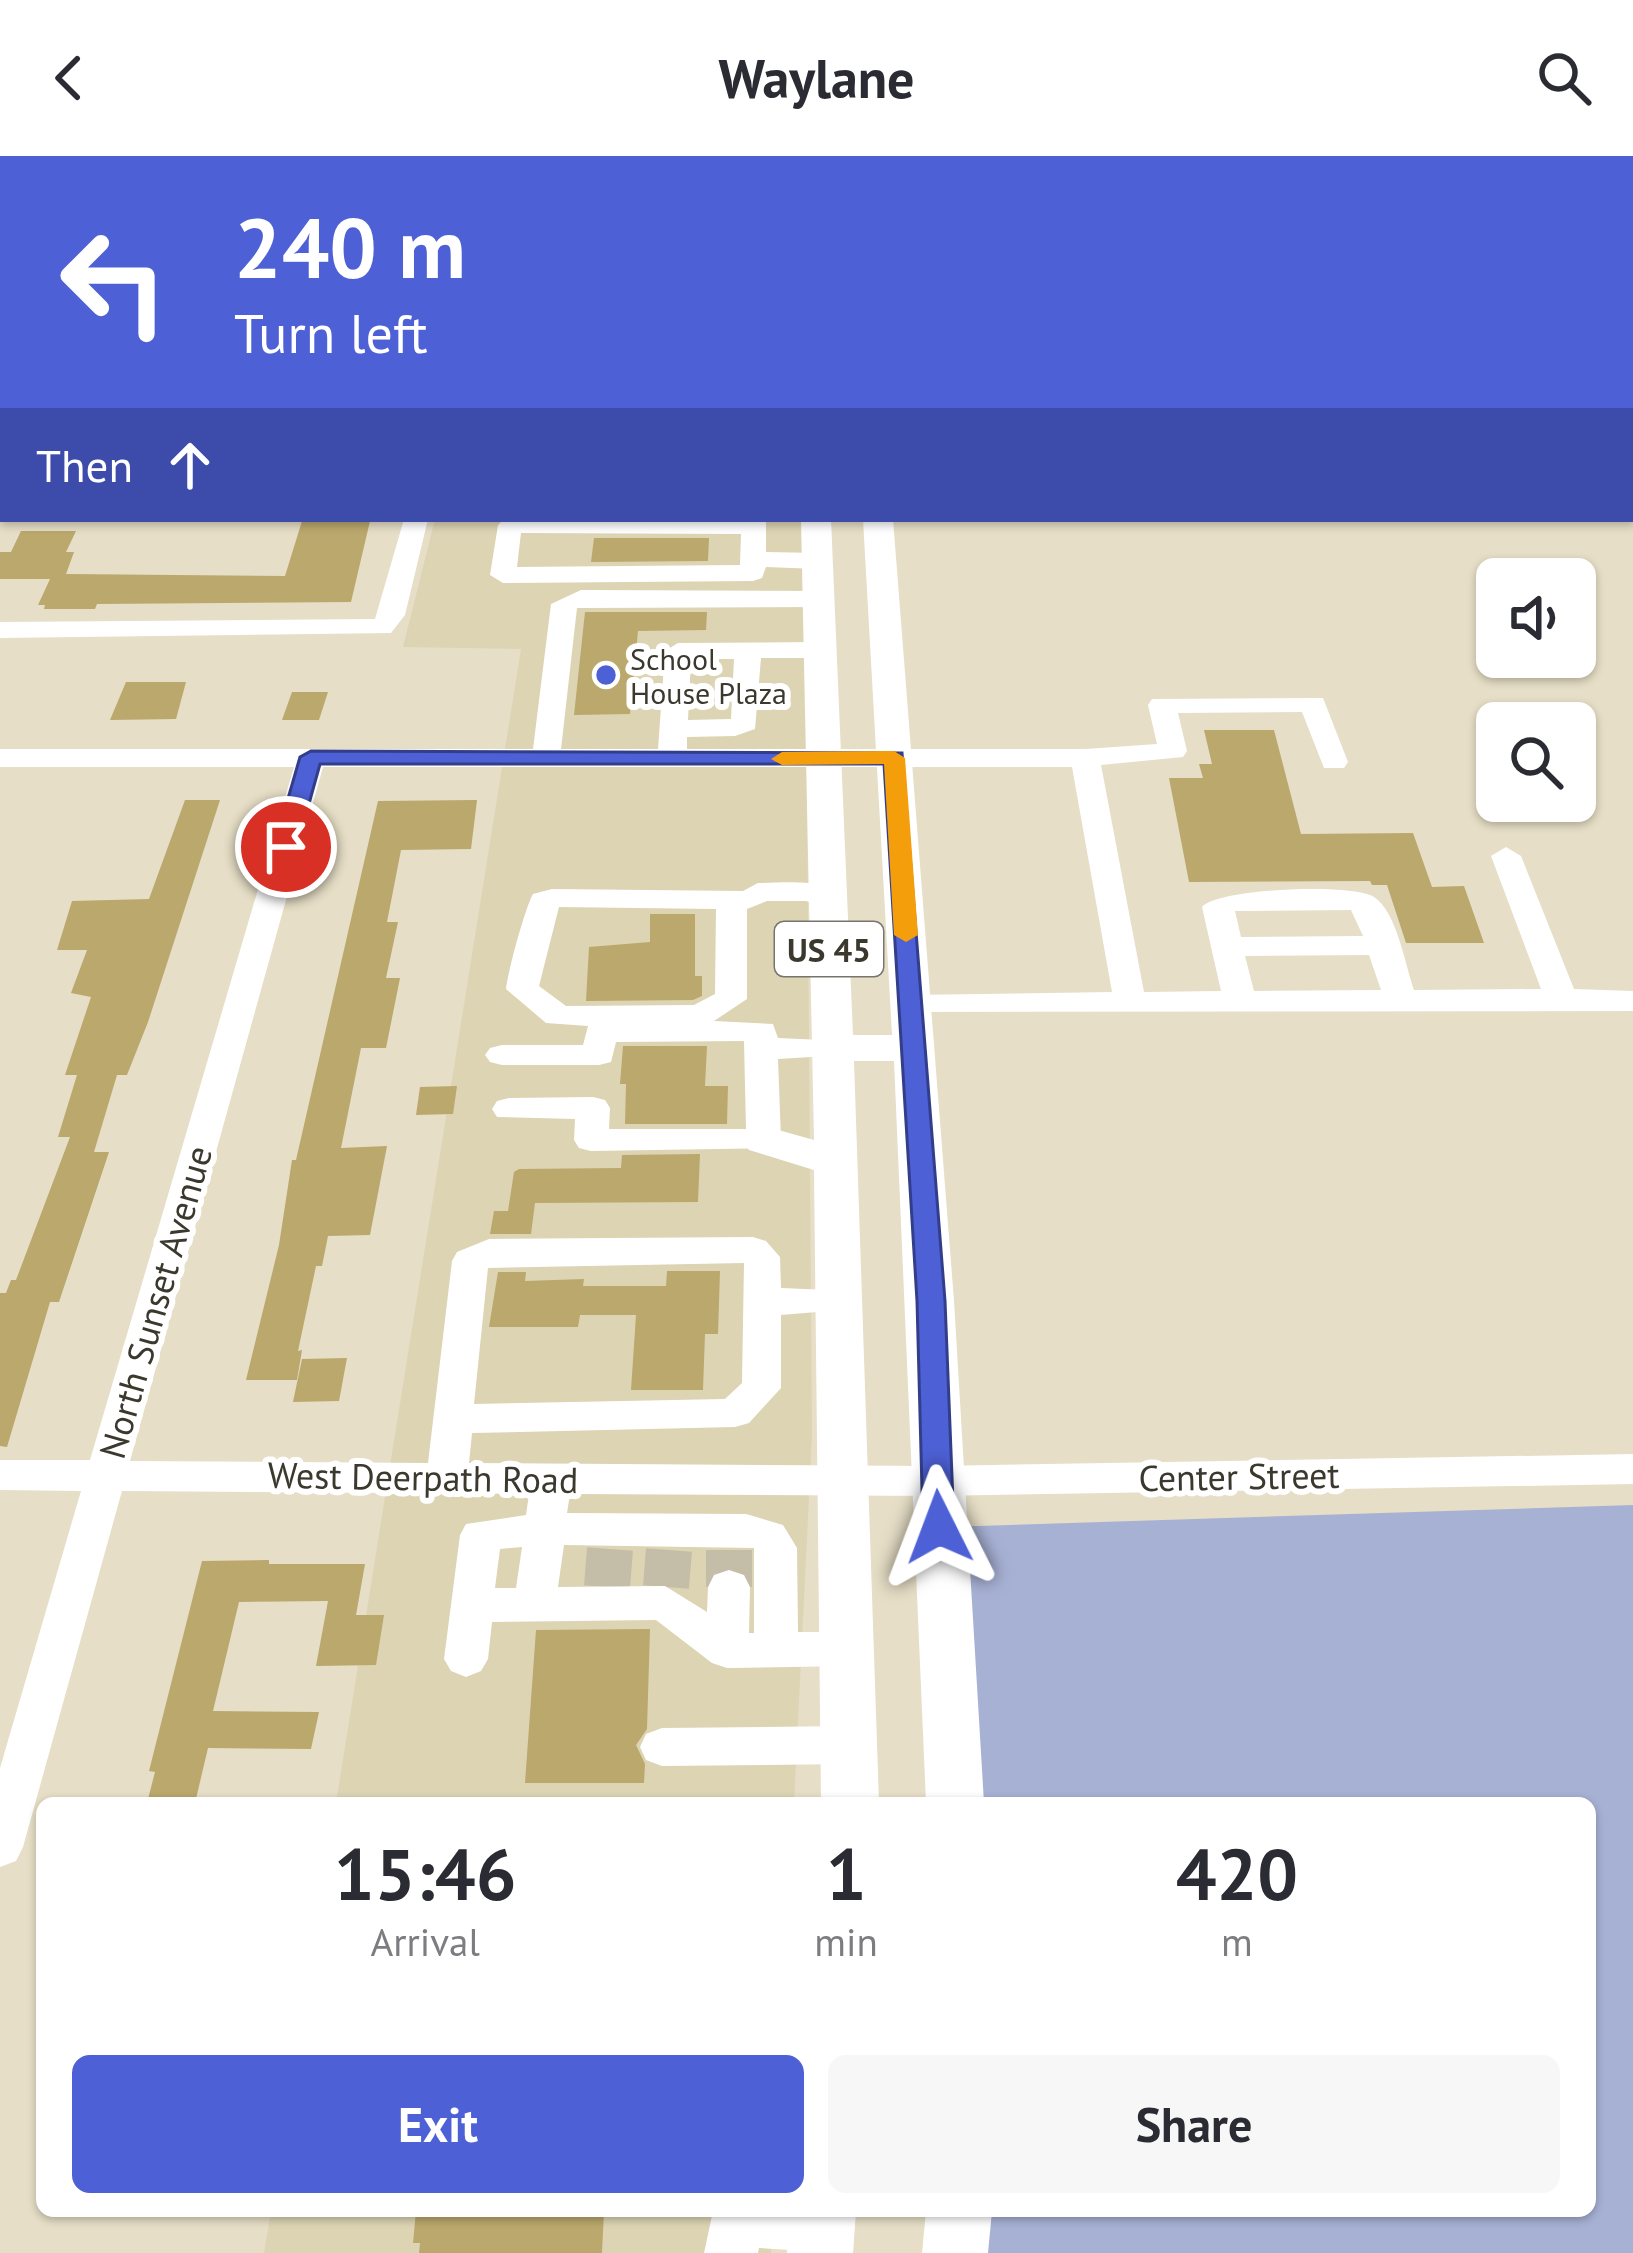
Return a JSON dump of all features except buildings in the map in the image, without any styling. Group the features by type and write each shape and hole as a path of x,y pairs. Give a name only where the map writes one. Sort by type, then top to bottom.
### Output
{"main road":[{"name":"US 45","path":"878,522 931,1301 955,1797"},
{"name":"US 45","path":"817,540 824,898 846,1481 850,1797"},
{"path":"832,1048 912,1026"},
{"path":"764,1140 835,1140"},
{"path":"956,2253 959,2217"}],"street":[{"path":"0,630 382,627 392,615 415,522"},
{"path":"753,536 753,573 502,575 510,525 753,536 817,540"},
{"path":"546,758 564,604 581,598 819,599"},
{"path":"0,758 546,758 673,743 746,723 748,649"},
{"path":"673,743 678,651 820,650"},
{"path":"673,743 824,759 1085,758 1172,752 1162,705 1313,704 1334,762"},
{"name":"North Sunset Avenue","path":"0,1847 311,757"},
{"path":"1085,758 1130,1002"},
{"path":"1506,856 1562,998"},
{"path":"742,900 731,999 700,1015 558,1016 522,988 544,902 552,898 742,900 757,908 811,908 824,898"},
{"path":"1240,1002 1218,907 1229,902 1348,900 1370,910 1401,1000"},
{"path":"1226,947 1382,945"},
{"path":"912,1026 1130,1002 1633,1001"},
{"path":"502,1055 599,1055 600,1032 761,1031 764,1140 591,1140 593,1108 509,1109"},
{"path":"761,1049 832,1048"},
{"path":"447,1477 453,1419 470,1261 489,1252 753,1250 761,1257 761,1388 735,1413 453,1419"},
{"path":"763,1302 840,1300"},
{"path":"602,1479 604,1417"},
{"name":"Center Street","path":"846,1481 1633,1469"},
{"name":"West Deerpath Road","path":"0,1475 846,1481"},
{"path":"535,1604 551,1478"},
{"path":"639,1563 650,1479"},
{"path":"466,1659 481,1535 545,1529 639,1563 727,1651 848,1649"},
{"path":"472,1605 535,1604 639,1563 730,1556 768,1535 776,1548 776,1651"},
{"path":"727,1651 730,1556"},
{"path":"662,1747 849,1744"},
{"path":"736,2228 822,2230"}],"shaded area":[{"path":"434,522 805,522 812,1435 794,1797 337,1797 521,649 403,647"},
{"path":"1633,1505 1633,2253 985,2253 983,2217 1596,2217 1596,1797 960,1797 945,1527"},
{"path":"270,2217 773,2217 771,2253 264,2253"}],"tunnel":[{"path":"607,1587 610,1549"},
{"path":"666,1587 669,1550"},
{"path":"729,1550 729,1587"}],"slow traffic":[{"path":"782,759 894,758 906,935"}],"place":[{"name":"School House Plaza","path":"606,675"}],"route":[{"path":"286,847 311,757 894,758 931,1301 939,1527"}]}
